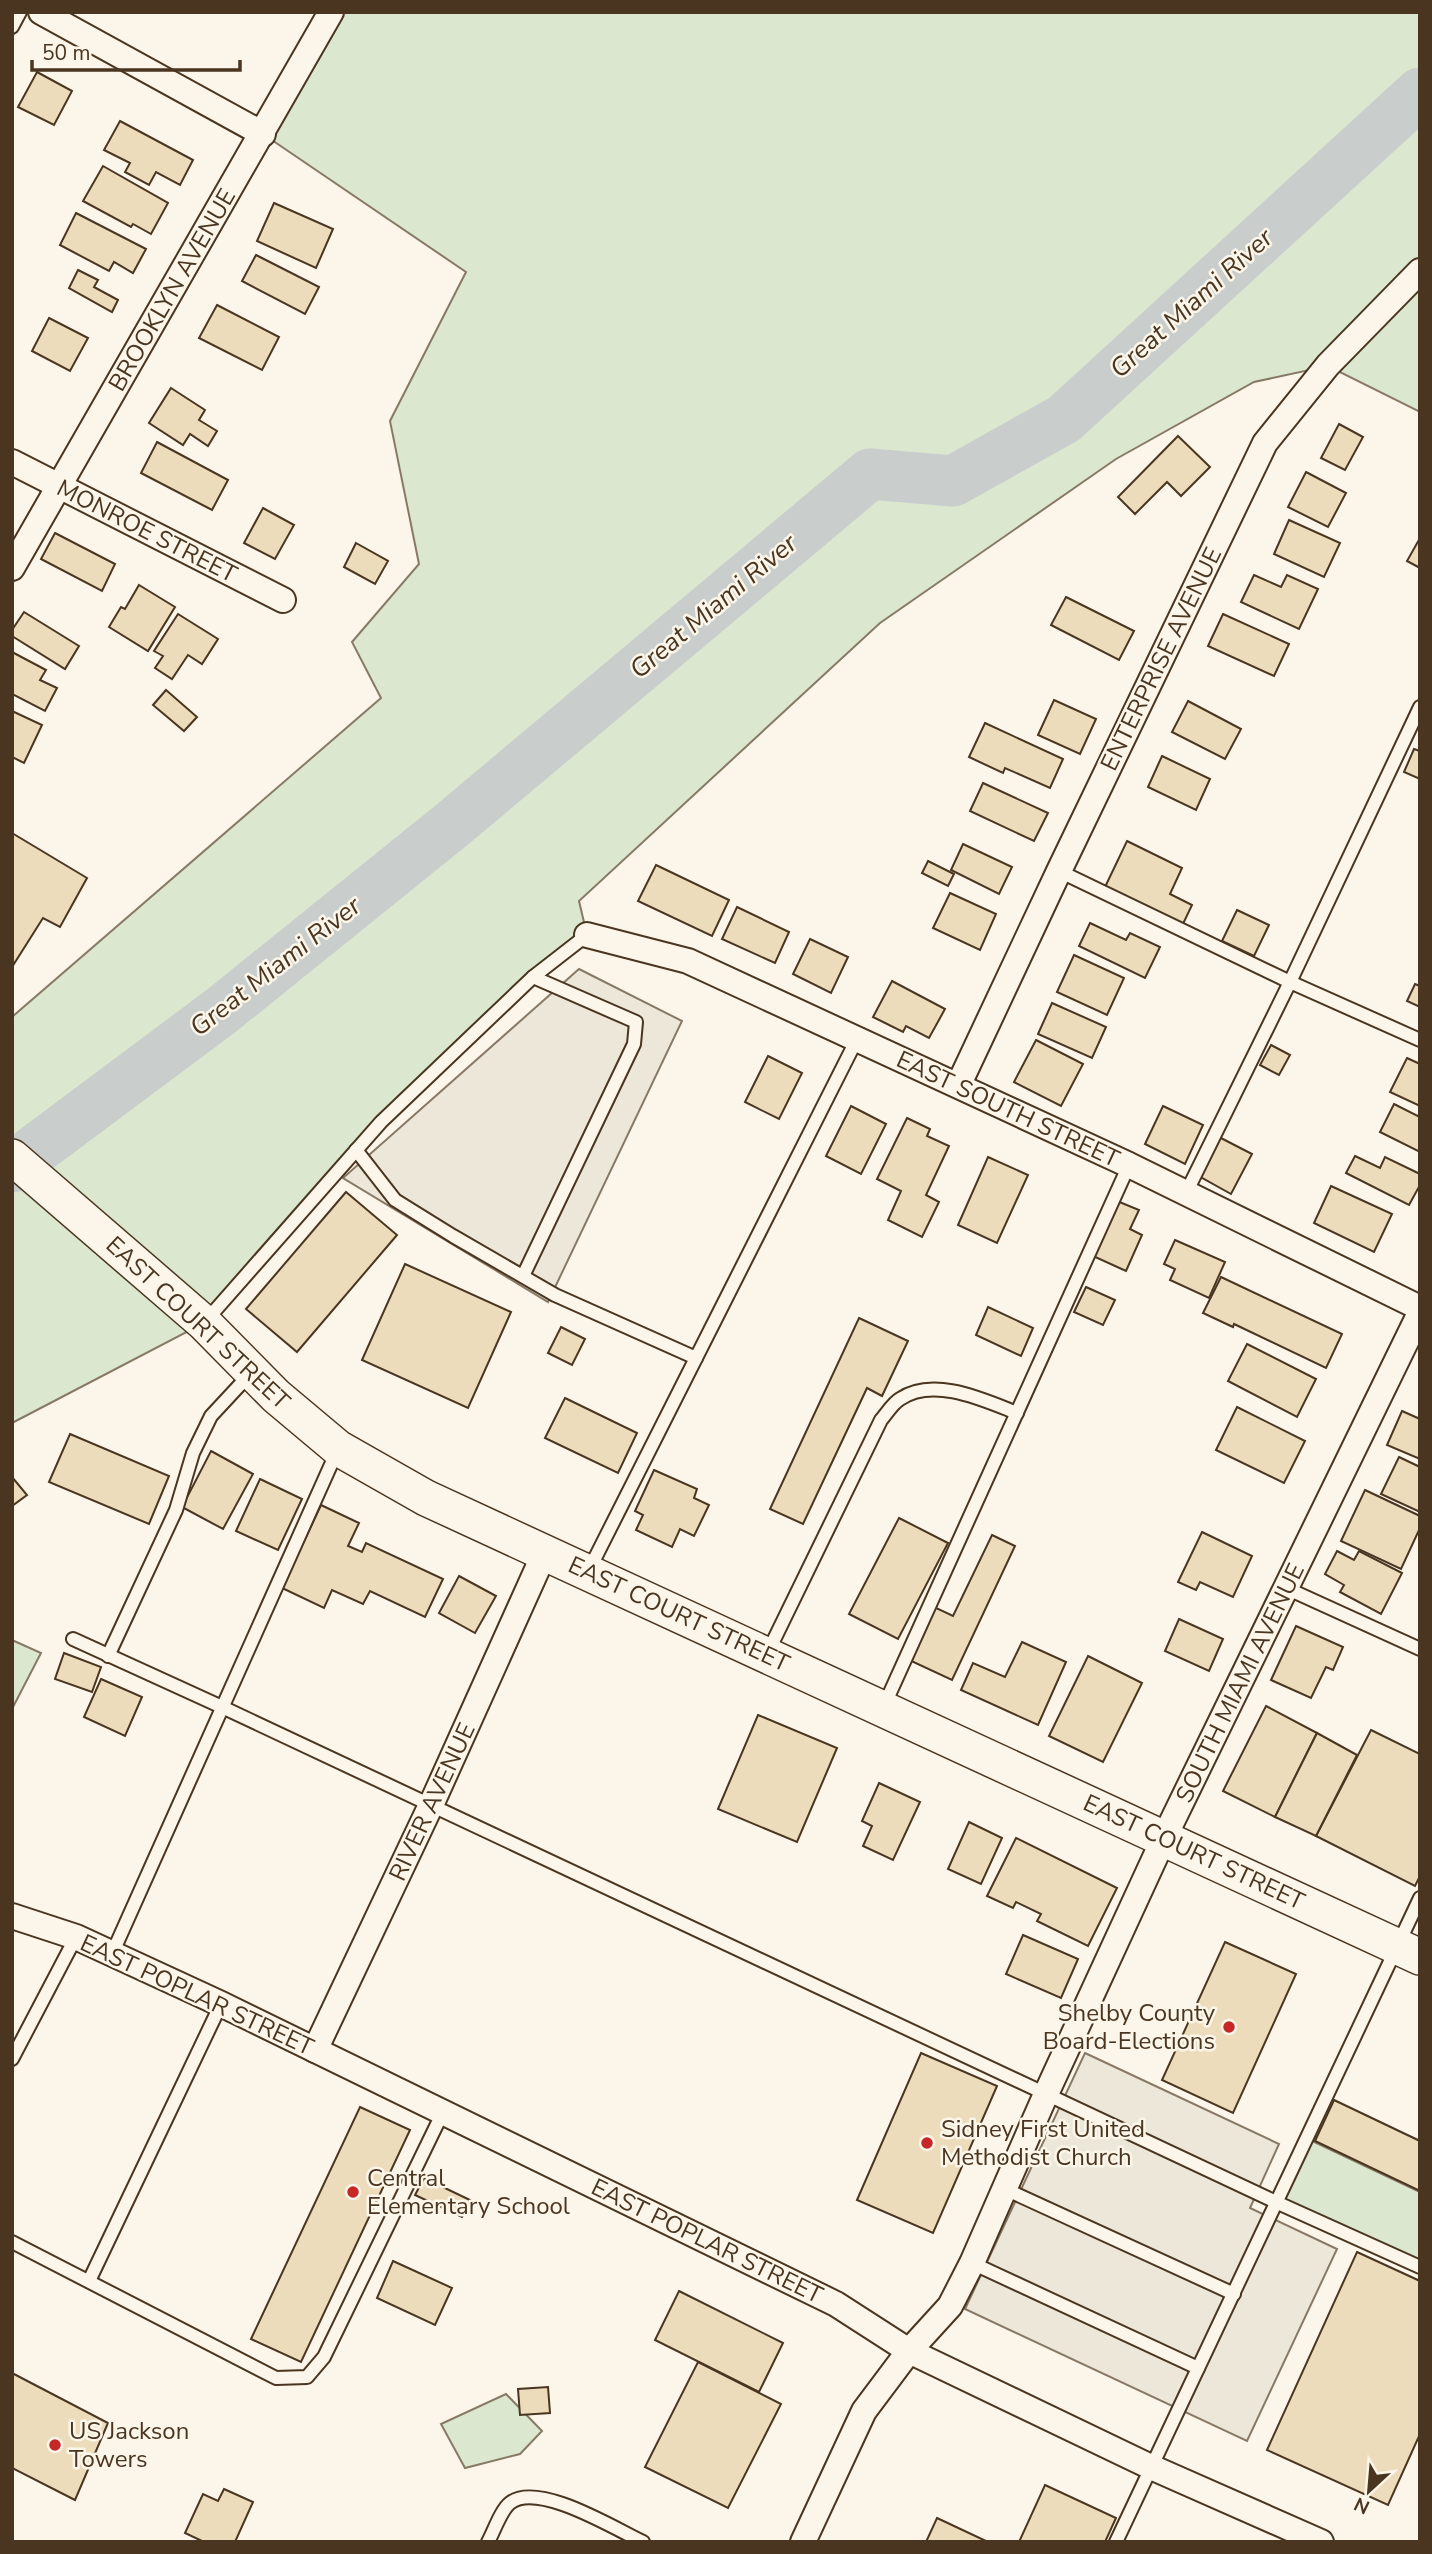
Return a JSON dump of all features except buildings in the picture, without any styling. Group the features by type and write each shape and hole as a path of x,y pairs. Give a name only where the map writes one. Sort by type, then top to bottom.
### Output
{"main road":[{"name":"EAST COURT STREET","path":"12,1157 204,1323 275,1396 338,1448 426,1498 1409,1952"}],"street":[{"name":"BROOKLYN AVENUE","path":"12,568 331,12"},
{"path":"50,14 263,134"},
{"name":"ENTERPRISE AVENUE","path":"959,1084 1265,443 1328,366 1420,271"},
{"name":"MONROE STREET","path":"12,461 58,487 283,600"},
{"name":"EAST SOUTH STREET","path":"587,935 688,961 959,1084 1185,1193 1418,1320"},
{"name":"SOUTH MIAMI AVENUE","path":"803,2542 864,2411 908,2351 950,2306 972,2263 1046,2094 1164,1838 1418,1320"},
{"name":"RIVER AVENUE","path":"315,2050 431,1805 545,1552"},
{"name":"EAST POPLAR STREET","path":"12,1916 76,1937 221,2004 836,2304 908,2351 1151,2467 1321,2542"}],"lane":[{"path":"12,27 20,12"},
{"path":"1185,1193 1290,982 1420,707"},
{"path":"1059,871 1290,982 1420,1040"},
{"path":"204,1323 381,1122 533,977 587,935"},
{"path":"523,1276 634,1044 636,1023 533,977"},
{"path":"588,1572 857,1039"},
{"path":"356,1150 395,1200 555,1295 696,1358"},
{"path":"883,1708 1129,1165"},
{"path":"108,1656 176,1510 193,1453 211,1416 252,1372"},
{"path":"766,1654 881,1420 900,1398 932,1388 970,1395 1017,1412"},
{"path":"112,1954 338,1448"},
{"path":"1286,1588 1420,1649"},
{"path":"73,1639 1420,2267"},
{"path":"1116,2542 1278,2203 1409,1952 1420,1898"},
{"path":"12,2059 76,1937"},
{"path":"89,2281 221,2004"},
{"path":"12,2242 276,2378 307,2377 324,2357 443,2112"},
{"path":"1005,2189 1234,2294"},
{"path":"972,2263 1198,2368"},
{"path":"488,2542 509,2504 527,2496 556,2501 643,2542"}],"green space":[{"path":"331,12 1420,12 1420,412 1328,366 1254,382 1116,459 880,623 579,901 587,935 381,1122 204,1323 12,1423 12,1017 381,698 352,642 419,564 390,421 466,272 263,134"},
{"path":"12,1640 41,1653 12,1709"},
{"path":"1308,2139 1420,2192 1420,2267 1278,2203"},
{"path":"506,2394 542,2431 520,2454 465,2468 441,2424"}],"shaded area":[{"path":"579,969 682,1021 548,1302 343,1178"},
{"path":"1085,2053 1279,2144 1250,2208 1337,2249 1247,2441 965,2309"}],"waterway":[{"name":"Great Miami River","path":"12,1167 221,1011 453,824 870,474 953,481 1064,419 1420,93"}],"place":[{"name":"Shelby County Board-Elections","path":"1229,2027"},
{"name":"Sidney First United Methodist Church","path":"927,2143"},
{"name":"Central Elementary School","path":"353,2192"},
{"name":"US Jackson Towers","path":"55,2445"}]}
